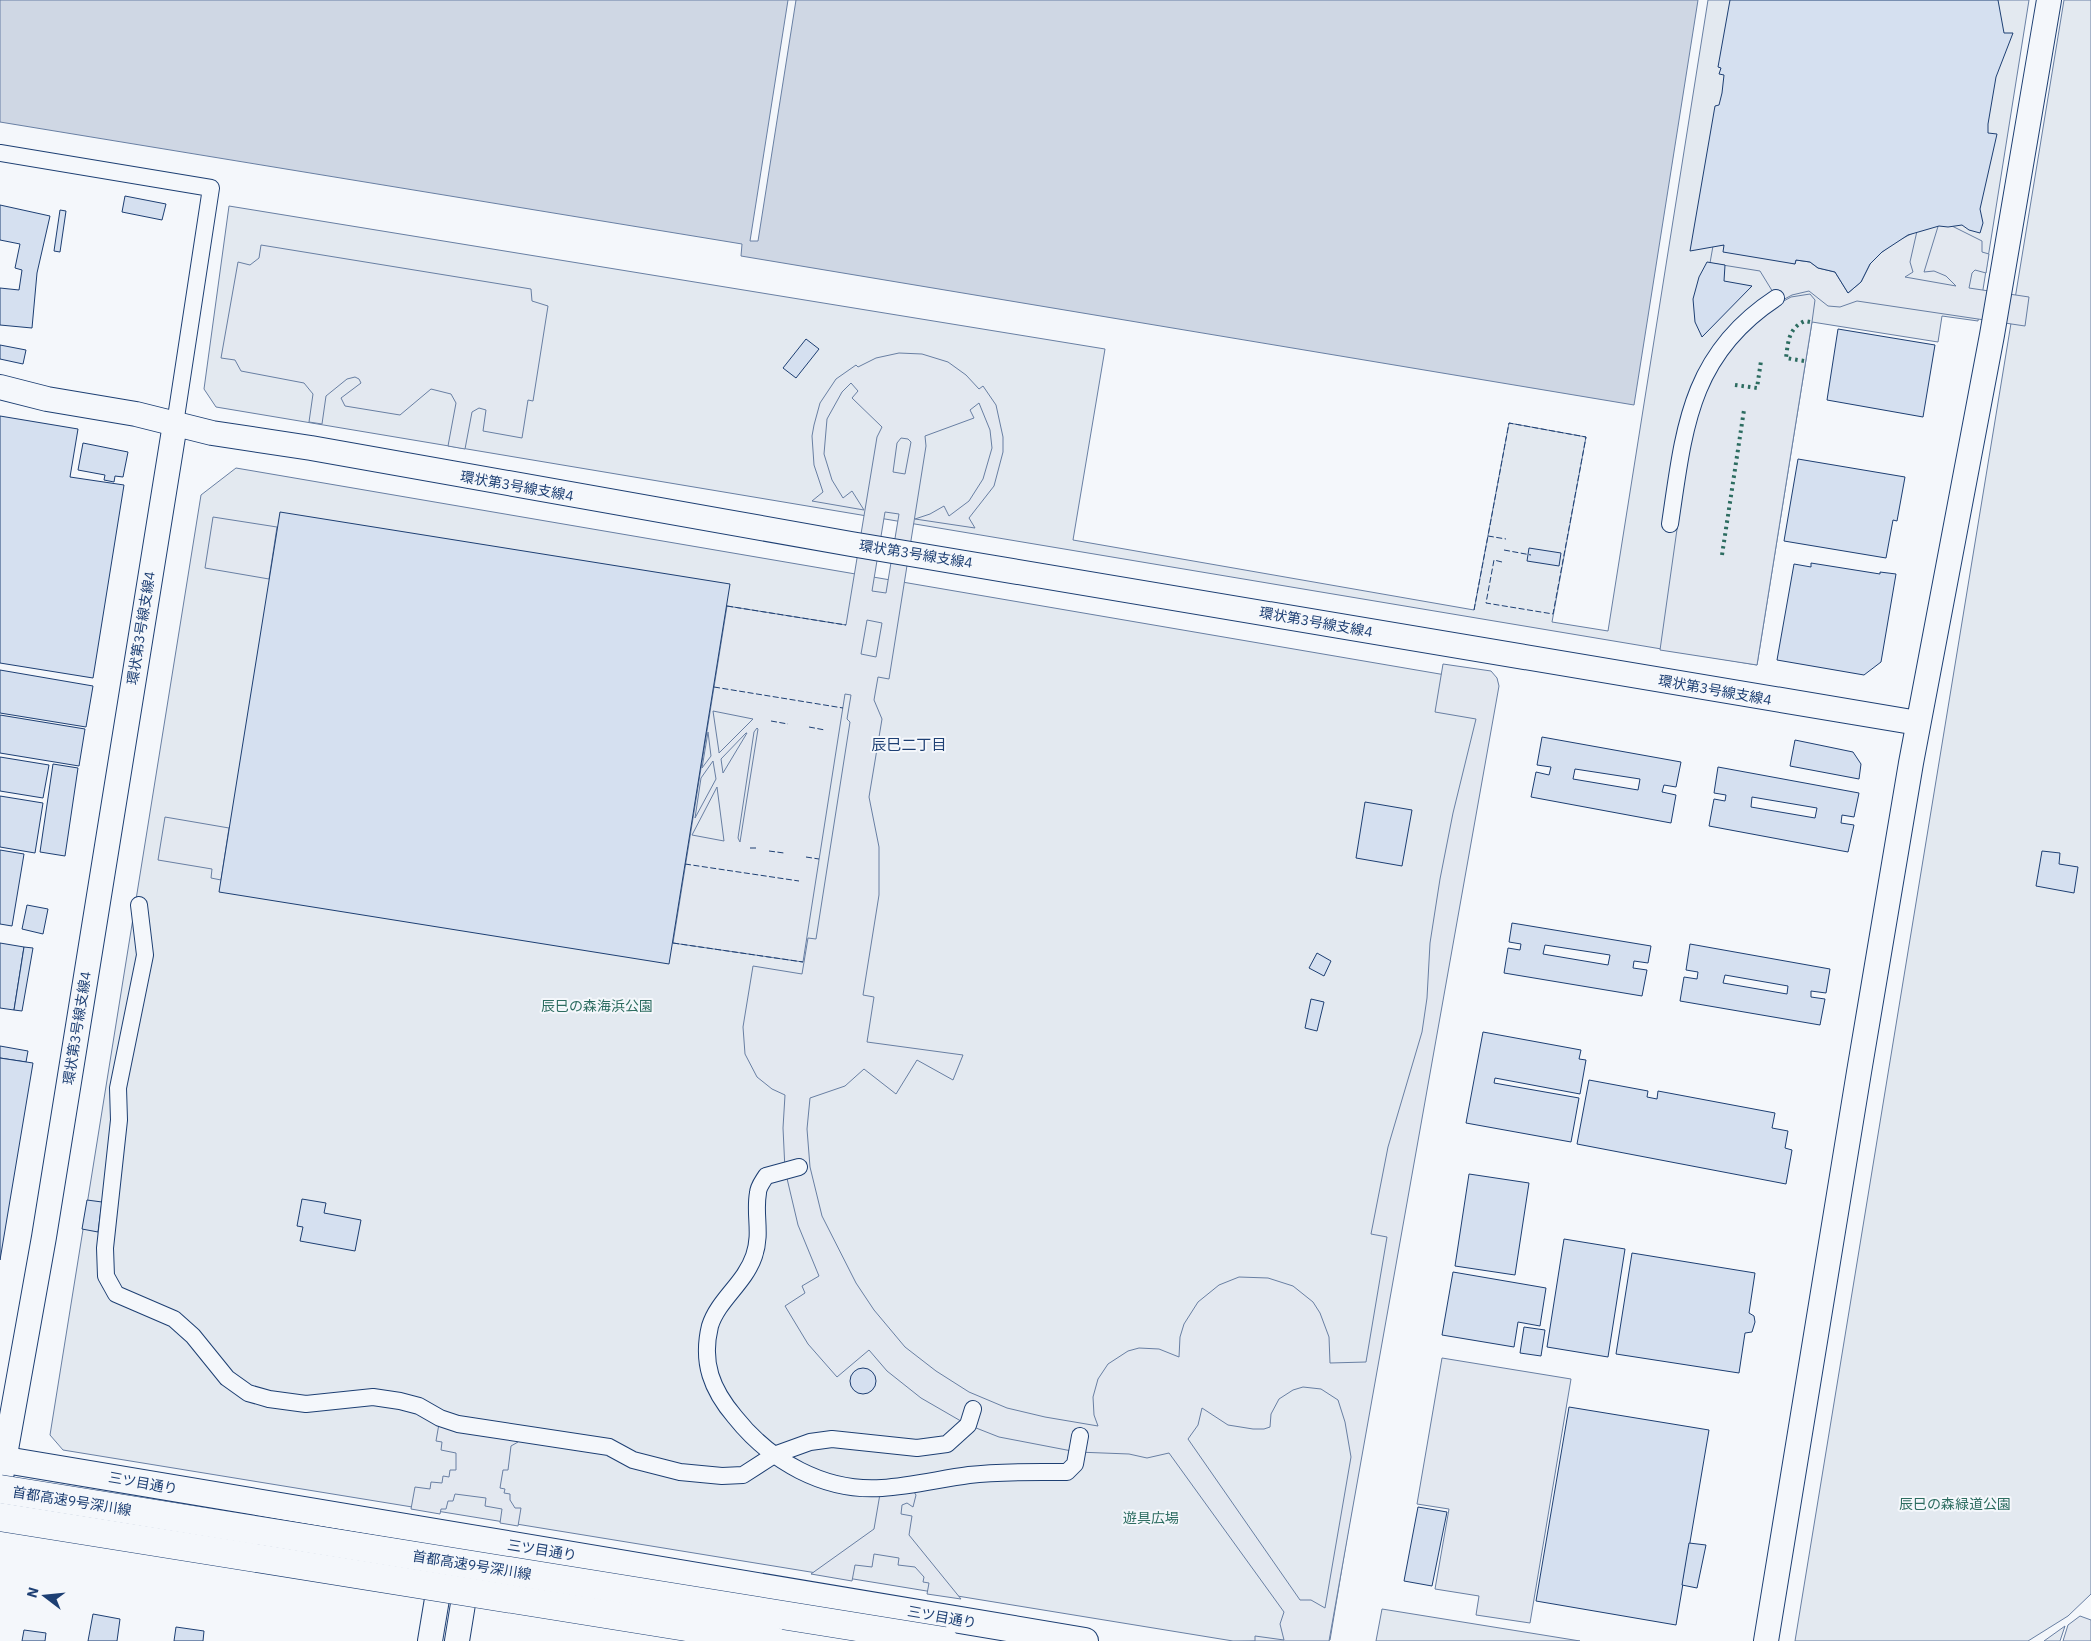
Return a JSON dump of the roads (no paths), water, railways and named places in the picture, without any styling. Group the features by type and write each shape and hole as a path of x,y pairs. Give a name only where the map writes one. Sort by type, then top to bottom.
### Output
{"highway":[{"name":"首都高速9号深川線","path":"0,1489 944,1641"},
{"name":"首都高速9号深川線","path":"0,1517 774,1641"}],"main road":[{"name":"三ツ目通り","path":"2,1467 461,1537 1085,1641"},
{"path":"0,1496 905,1641"},
{"path":"0,1523 705,1641"}],"street":[{"path":"1766,1641 1858,1072 1918,724 1992,335 2048,0"},
{"path":"0,152 211,188 174,424 136,414 47,399 0,387"},
{"path":"1670,524 1684,428 1699,385 1739,326 1776,298"},
{"path":"0,397 47,399"},
{"name":"環状第3号線支線4","path":"2,1467 46,1227 174,424 842,542 1918,724"},
{"path":"139,905 145,955 118,1088 119,1120 105,1248 106,1276 116,1294 174,1319 193,1336 227,1378 248,1393 269,1399 306,1404 373,1397 400,1401 419,1406 440,1418 458,1424 609,1447 633,1460 680,1472 722,1476 743,1475 774,1455 810,1442 832,1439 917,1448 947,1444 958,1437 968,1425 973,1409"},
{"path":"799,1167 766,1176 758,1192 759,1232 754,1257 743,1280 724,1302 711,1325 707,1350 710,1379 725,1405 745,1430 774,1455 795,1469 824,1480 881,1488 970,1475 1067,1472 1075,1464 1080,1436"},
{"path":"430,1641 442,1567 461,1537"},
{"path":"457,1641 468,1572 461,1537"}],"district":[{"name":"辰巳二丁目","path":"909,744"}],"park label":[{"name":"辰巳の森海浜公園","path":"597,1006"},
{"name":"辰巳の森緑道公園","path":"1955,1504"},
{"name":"遊具広場","path":"1151,1518"}]}
